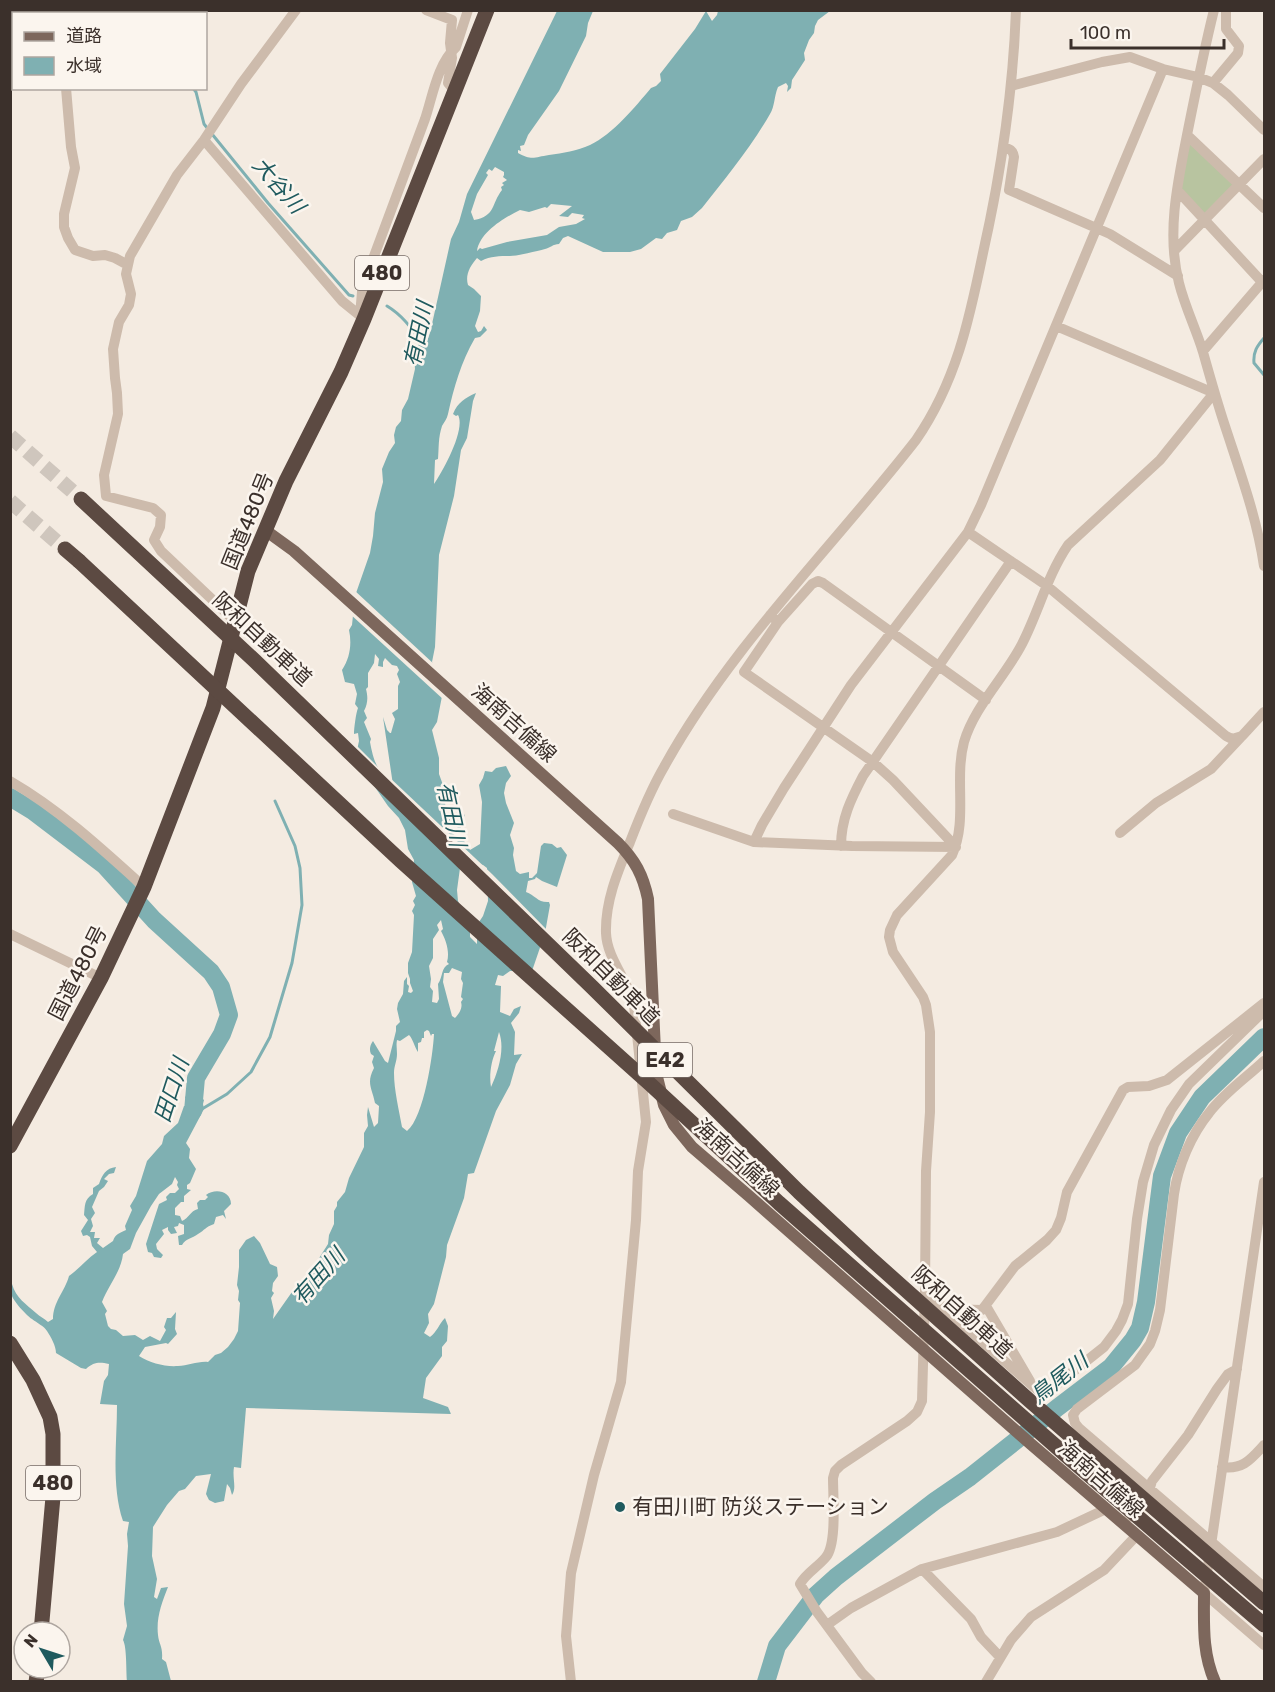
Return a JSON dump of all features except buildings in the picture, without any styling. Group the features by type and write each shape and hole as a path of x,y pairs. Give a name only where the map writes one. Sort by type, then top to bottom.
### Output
{"highway":[{"name":"国道480号","path":"10,1146 101,978 143,890 213,708 248,571 286,481 341,372 487,10"},
{"name":"阪和自動車道","path":"76,495 255,661 592,987 799,1192 1046,1416 1264,1603"},
{"name":"阪和自動車道","path":"65,549 401,861 779,1203 1264,1625"},
{"name":"480","path":"10,1343 33,1380 50,1417 53,1434 53,1497 42,1620"}],"main road":[{"name":"海南吉備線","path":"265,530 294,551 622,847 639,868 648,899 656,1073 664,1105 674,1125 692,1148 1204,1593"},
{"path":"1204,1593 1205,1646 1208,1666 1215,1682"}],"street":[{"path":"236,622 161,551 154,540 160,527 161,514 153,508 106,496 104,475 118,414 113,349 119,322 129,305 130,294 126,274 138,242 177,175 296,10"},
{"path":"426,10 452,20 450,42 452,58 448,82 454,90"},
{"path":"362,317 362,291 367,275 441,69 451,51 456,47 468,10"},
{"path":"571,1682 566,1636 571,1573 594,1475 621,1382 636,1220 638,1171 646,1122 634,1005 607,942 606,920 622,847 663,768 723,677 774,618 902,457 925,426 944,392 959,352 997,190 1011,86 1016,10"},
{"path":"1214,10 1198,76 1177,190 1174,212 1174,250 1179,283 1203,351 1214,393 1243,481 1261,543 1264,566"},
{"path":"1213,83 1238,53 1239,46 1226,29 1226,10"},
{"path":"1011,86 1130,57 1163,69 1198,76 1213,83 1264,130"},
{"path":"754,842 773,806 851,686 968,532 1163,69"},
{"path":"66,90 75,168 64,214 64,227 75,250 93,256 105,255 128,265"},
{"path":"1187,135 1264,208"},
{"path":"204,140 342,301 362,317"},
{"path":"1003,147 1010,149 1014,157 1009,190 1128,244 1178,276"},
{"path":"1174,250 1264,159"},
{"path":"1177,190 1263,281 1203,351"},
{"path":"1056,326 1214,393"},
{"path":"871,1682 817,1612 801,1587 801,1581 826,1557 832,1545 835,1471 907,1421 922,1401 930,1032 923,997 893,952 889,937 897,915 952,855 956,847 959,831 960,770 967,733 1022,645 1056,562 1068,545 1160,460 1214,393"},
{"path":"968,532 1046,585 1226,736 1232,739 1242,736"},
{"path":"841,846 843,821 849,803 863,776 1011,561"},
{"path":"956,847 873,762 744,672 774,618 818,581 830,586 986,700"},
{"path":"1120,833 1156,804 1211,769 1264,712"},
{"path":"10,782 31,793 84,833 143,890"},
{"path":"673,814 754,842 841,846 956,847"},
{"path":"10,934 101,978"},
{"path":"945,1309 982,1310 1015,1266 1056,1230 1067,1192 1123,1090 1128,1087 1149,1086 1167,1080 1264,1003"},
{"path":"925,1291 1042,1394 1104,1347 1116,1330 1128,1304 1140,1200 1154,1144 1171,1110 1190,1084 1264,1011"},
{"path":"1264,1062 1209,1113 1198,1129 1184,1158 1176,1181 1160,1310 1150,1344 1135,1365 1077,1409 1073,1415 1079,1428 1264,1587"},
{"path":"1264,1182 1260,1239 1237,1369 1204,1593 1264,1645"},
{"path":"986,1306 1031,1386"},
{"path":"1123,1524 1147,1497 1149,1488 1161,1468 1188,1434 1228,1374 1237,1369"},
{"path":"1222,1467 1232,1468 1242,1465 1264,1445"},
{"path":"827,1625 851,1608 922,1569 1058,1532 1106,1509"},
{"path":"986,1682 1011,1640 1031,1617 1104,1570 1137,1535"},
{"path":"922,1569 971,1619 981,1637 1000,1657"}],"green space":[{"path":"1189,141 1235,184 1205,215 1180,189"}],"water":[{"name":"有田川","path":"557,11 593,11 586,36 559,91 528,135 524,145 520,146 521,151 518,150 518,153 530,158 580,149 607,134 623,120 651,88 661,81 660,74 706,11 712,21 718,11 830,11 818,20 804,53 805,60 792,80 791,88 787,92 786,83 778,87 772,111 763,126 702,208 692,217 681,221 677,230 667,233 662,239 656,238 641,249 630,252 603,252 568,236 563,238 559,244 533,252 492,257 481,261 477,258 469,271 468,285 481,296 480,311 475,326 478,332 484,326 487,330 480,337 475,338 462,365 448,416 442,426 438,459 435,460 434,484 448,460 459,430 458,415 453,414 462,401 476,393 467,438 461,450 454,496 439,555 435,647 432,662 443,691 437,722 432,730 443,785 439,788 445,802 446,813 450,815 452,833 455,835 465,814 459,833 470,850 480,844 482,802 479,785 485,771 492,772 496,768 506,766 511,776 506,783 504,793 514,823 510,835 514,848 516,871 520,874 529,872 529,878 537,873 541,846 544,843 552,844 557,848 561,847 567,855 557,887 536,877 528,881 526,892 542,901 549,902 550,905 545,933 532,971 510,971 503,976 498,975 495,985 501,986 500,1012 510,1016 514,1009 521,1006 519,1013 511,1023 515,1032 514,1055 522,1054 516,1064 510,1085 496,1111 474,1173 468,1174 464,1198 447,1245 434,1304 428,1314 429,1323 424,1333 430,1337 445,1318 448,1326 447,1341 442,1347 442,1356 426,1378 423,1398 448,1407 451,1414 246,1408 241,1468 234,1467 232,1495 227,1484 224,1501 215,1503 209,1500 206,1494 211,1474 196,1476 167,1505 153,1527 152,1556 157,1579 154,1597 157,1599 161,1588 168,1587 160,1610 158,1638 162,1659 166,1662 171,1681 127,1681 123,1640 127,1626 124,1604 129,1522 123,1521 117,1493 117,1405 100,1404 109,1364 97,1363 86,1369 81,1368 56,1353 47,1331 20,1307 12,1296 11,1287 12,1284 19,1297 39,1316 48,1322 53,1319 55,1307 69,1276 97,1252 92,1246 90,1237 83,1236 81,1231 88,1220 84,1215 85,1206 86,1200 93,1194 93,1188 99,1184 107,1170 116,1167 114,1173 104,1179 108,1181 99,1191 92,1207 95,1213 91,1219 93,1226 90,1232 95,1232 94,1238 100,1238 97,1243 103,1248 113,1241 116,1235 126,1230 125,1226 132,1210 130,1206 136,1196 147,1161 162,1144 164,1136 178,1123 184,1106 188,1106 189,1102 185,1098 190,1086 195,1088 204,1100 204,1109 186,1143 190,1149 189,1158 196,1169 187,1185 187,1189 191,1190 184,1196 184,1202 175,1208 175,1215 180,1216 182,1221 184,1220 198,1209 197,1203 200,1200 205,1200 208,1197 206,1195 218,1191 228,1196 230,1200 231,1204 224,1211 226,1219 223,1215 216,1217 214,1224 182,1245 179,1245 178,1236 184,1234 184,1225 179,1223 174,1227 177,1233 171,1234 168,1227 162,1230 164,1234 156,1244 157,1249 163,1255 161,1258 154,1257 148,1252 146,1244 159,1204 167,1200 166,1197 170,1193 175,1193 179,1189 175,1177 172,1184 159,1194 136,1233 130,1249 123,1254 120,1267 102,1302 107,1311 105,1314 108,1326 123,1336 135,1335 143,1340 150,1336 160,1341 166,1330 164,1327 167,1318 171,1318 176,1312 177,1334 168,1344 145,1347 139,1356 153,1363 168,1366 208,1362 228,1347 238,1331 239,1250 246,1240 254,1236 270,1264 277,1267 278,1276 273,1283 274,1293 271,1298 273,1319 299,1282 311,1273 328,1244 337,1202 345,1192 364,1147 364,1133 368,1126 368,1107 374,1127 378,1123 379,1106 375,1103 370,1086 374,1068 372,1062 374,1056 370,1052 371,1046 373,1041 388,1063 396,1026 400,1022 398,1003 407,977 408,992 413,991 408,963 412,952 414,915 412,911 416,896 412,882 414,860 408,849 405,830 399,818 368,777 356,755 359,741 358,733 354,734 358,708 355,704 357,694 354,684 345,682 342,670 350,651 349,630 352,625 355,596 370,553 375,513 383,482 382,469 395,443 396,427 401,421 402,410 408,399 415,369 414,353 422,338 427,341 430,333 451,239 459,222 467,194","holes":["495,167 504,172 503,177 507,180 502,183 504,185 501,187 502,190 490,212 474,220 471,212 489,169 492,171","551,204 572,206 559,216 568,217 572,213 584,215 582,218 585,219 576,224 559,227 547,235 480,248 477,251 483,238 500,221 520,210 529,212","375,654 379,659 378,666 383,667 385,658 399,670 397,674 400,682 398,709 392,713 395,719 391,733 387,730 383,717 393,785 377,766 371,749 371,739 364,722 367,718 364,711 367,700 368,673 374,663","473,863 487,868 488,901 477,925 477,944 470,937 470,927 458,901 460,868","441,920 443,929 441,931 447,946 449,964 445,967 438,984 437,1003 432,1002 433,991 430,987 429,966 433,958 433,939 439,930 437,925","452,968 462,972 461,997 463,999 460,1011 455,1018 452,1016 443,982 444,973 449,973","427,1030 431,1036 434,1034 430,1070 418,1113 407,1131 402,1127 395,1086 397,1040 400,1041 409,1035 418,1052 418,1043 424,1038 424,1032","499,1032 500,1059 491,1087 491,1069 496,1051 494,1051"]}],"pier":[{"path":"354,590 435,665 446,690 444,700 349,613"},
{"path":"355,744 492,874 548,931 548,934 485,879 484,869 473,866 353,755"}],"waterway":[{"name":"大谷川","path":"194,90 204,124 208,129"},
{"name":"大谷川","path":"212,134 268,203 349,295 353,296"},
{"name":"大谷川","path":"387,306 407,323 422,344"},
{"path":"1264,338 1254,356 1254,363 1264,375"},
{"name":"田口川","path":"10,797 33,811 104,865 154,920 211,972 221,987 229,1015 222,1034 196,1078 193,1111"},
{"path":"202,1109 227,1094 251,1072 270,1037 292,963 302,905 300,868 295,846 275,801"},
{"name":"鳥尾川","path":"766,1682 777,1646 816,1595 836,1577 970,1477 1111,1367 1133,1340 1140,1328 1146,1302 1162,1176 1178,1133 1202,1097 1264,1037"}],"tunnel":[{"path":"10,436 72,491"},
{"path":"10,501 65,549"}],"place":[{"name":"有田川町 防災ステーション","path":"620,1507"}]}
